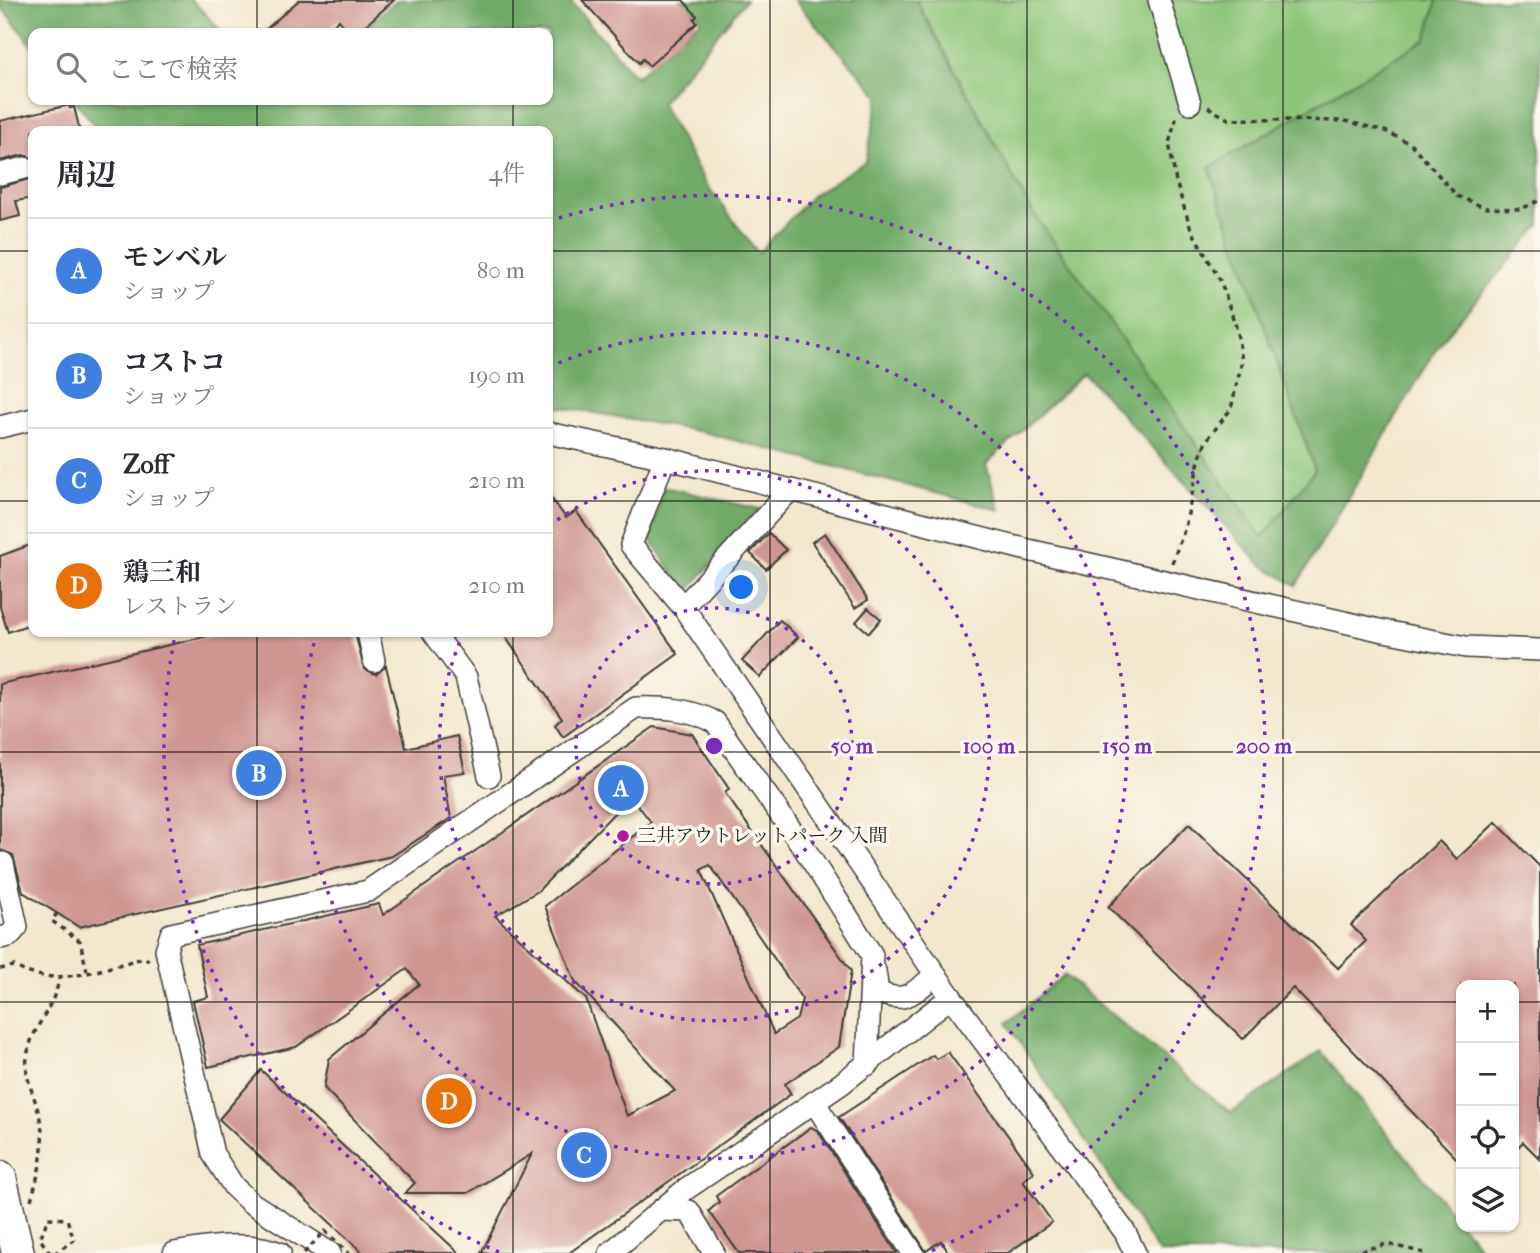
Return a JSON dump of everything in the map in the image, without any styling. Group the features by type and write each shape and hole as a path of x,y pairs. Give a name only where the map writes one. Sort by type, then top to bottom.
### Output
{"highway":[{"path":"0,1177 18,1253"}],"street":[{"path":"1159,0 1190,103"},
{"path":"0,174 25,169"},
{"path":"0,428 28,420"},
{"path":"553,434 665,458 789,491 1165,582 1466,648 1540,650"},
{"path":"665,458 631,545 682,607 951,997 1125,1231 1135,1253"},
{"path":"682,607 789,491"},
{"path":"369,637 374,661"},
{"path":"437,637 466,677 489,776"},
{"path":"330,1253 250,1202 234,1187 212,1154 166,950 171,934 368,891 636,708 669,707 702,715 715,722 804,848 872,955 878,992 895,1000 907,997 936,975"},
{"path":"0,939 9,936 17,927 3,863"},
{"path":"867,1065 872,955"},
{"path":"610,1253 707,1174 867,1065 951,997"},
{"path":"814,1102 914,1253"},
{"path":"689,1211 707,1174"},
{"path":"661,1210 689,1211"},
{"path":"689,1211 715,1253"},
{"path":"174,1253 215,1247 247,1247 279,1253"}],"path":[{"path":"1165,582 1185,528 1199,460 1206,441 1231,409 1242,361 1236,327 1221,282 1191,229 1176,182 1169,143 1174,118 1190,103 1209,107 1228,119 1345,121 1385,131 1411,144 1457,196 1486,208 1521,209 1540,200"},
{"path":"57,913 52,921 80,941 88,971"},
{"path":"0,969 14,966 29,974 59,978 144,958 149,960 152,971"},
{"path":"24,1206 30,1202 41,1167 42,1140 40,1116 26,1072 27,1054 34,1029 58,989 59,978"},
{"path":"48,1218 66,1219 74,1240 52,1253 40,1239 48,1218"},
{"path":"304,1253 325,1231 349,1253"},
{"path":"1352,1253 1387,1244 1425,1253"}],"green space":[{"path":"0,0 192,0 218,28 28,28 28,41 0,5"},
{"path":"398,0 569,0 636,77 701,20 681,0 746,0 661,103 706,184 758,253 813,195 866,161 879,96 794,0 916,0 1030,208 1262,538 1315,470 1209,168 1426,39 1437,0 1540,0 1540,225 1441,341 1296,586 1259,563 1084,373 986,464 1000,510 703,432 553,406 553,126 95,126 79,105 553,105 553,28 364,28"},
{"path":"916,0 1437,0 1426,39 1209,168 1315,470 1262,539 1030,208"},
{"path":"664,487 760,509 686,593 650,539"},
{"path":"1064,975 1231,1113 1321,1051 1456,1218 1456,1232 1467,1232 1484,1253 1159,1253 1007,1023"}],"building":[{"path":"299,0 394,0 363,28 346,28 339,20 330,28 268,28"},
{"path":"582,0 683,0 697,16 694,19 697,23 649,66 643,59 639,63"},
{"path":"69,105 70,108 74,107 79,126 28,126 28,156 23,155 0,161 0,121"},
{"path":"28,179 28,199 16,201 20,216 0,221 0,187"},
{"path":"553,501 566,518 576,511 678,654 563,737 555,725 562,718 505,637 553,637"},
{"path":"769,533 786,550 766,569 750,553"},
{"path":"825,533 868,600 855,608 812,542"},
{"path":"28,546 28,625 8,632 0,607 0,556"},
{"path":"868,608 881,619 869,633 856,622"},
{"path":"780,620 798,637 760,677 742,661"},
{"path":"203,637 356,637 364,669 376,674 386,666 406,748 457,736 465,772 443,775 451,818 392,856 79,927 23,892 13,855 0,850 0,684"},
{"path":"654,727 692,734 729,789 725,793 851,971 839,1047 785,1084 791,1094 569,1253 481,1253 532,1154 468,1193 405,1193 415,1183 324,1088 329,1059 419,984 407,969 296,1047 208,1067 193,1001 208,997 197,945 379,904 383,915","holes":["633,799 651,822 545,906 575,981 675,1091 627,1116 586,999 495,916 538,891 621,806","710,865 802,999 797,1019 774,1034 701,870"]},
{"path":"1496,822 1540,867 1540,1159 1523,1142 1519,1146 1519,980 1456,980 1456,1158 1293,988 1243,1039 1108,907 1189,824 1338,968 1366,941 1351,925 1439,841 1457,859"},
{"path":"948,1052 1034,1172 1023,1181 1052,1222 1008,1253 949,1253 941,1241 926,1251 839,1117 933,1055 936,1059"},
{"path":"261,1070 459,1253 363,1253 219,1119"},
{"path":"811,1127 818,1131 897,1253 739,1253 709,1211 719,1202 716,1196"}],"place":[{"name":"コストコ","path":"259,773"},
{"name":"モンベル","path":"621,788"},
{"name":"三井アウトレットパーク 入間","path":"623,836"},
{"name":"鶏三和","path":"449,1101"},
{"name":"Zoff","path":"584,1155"}]}
